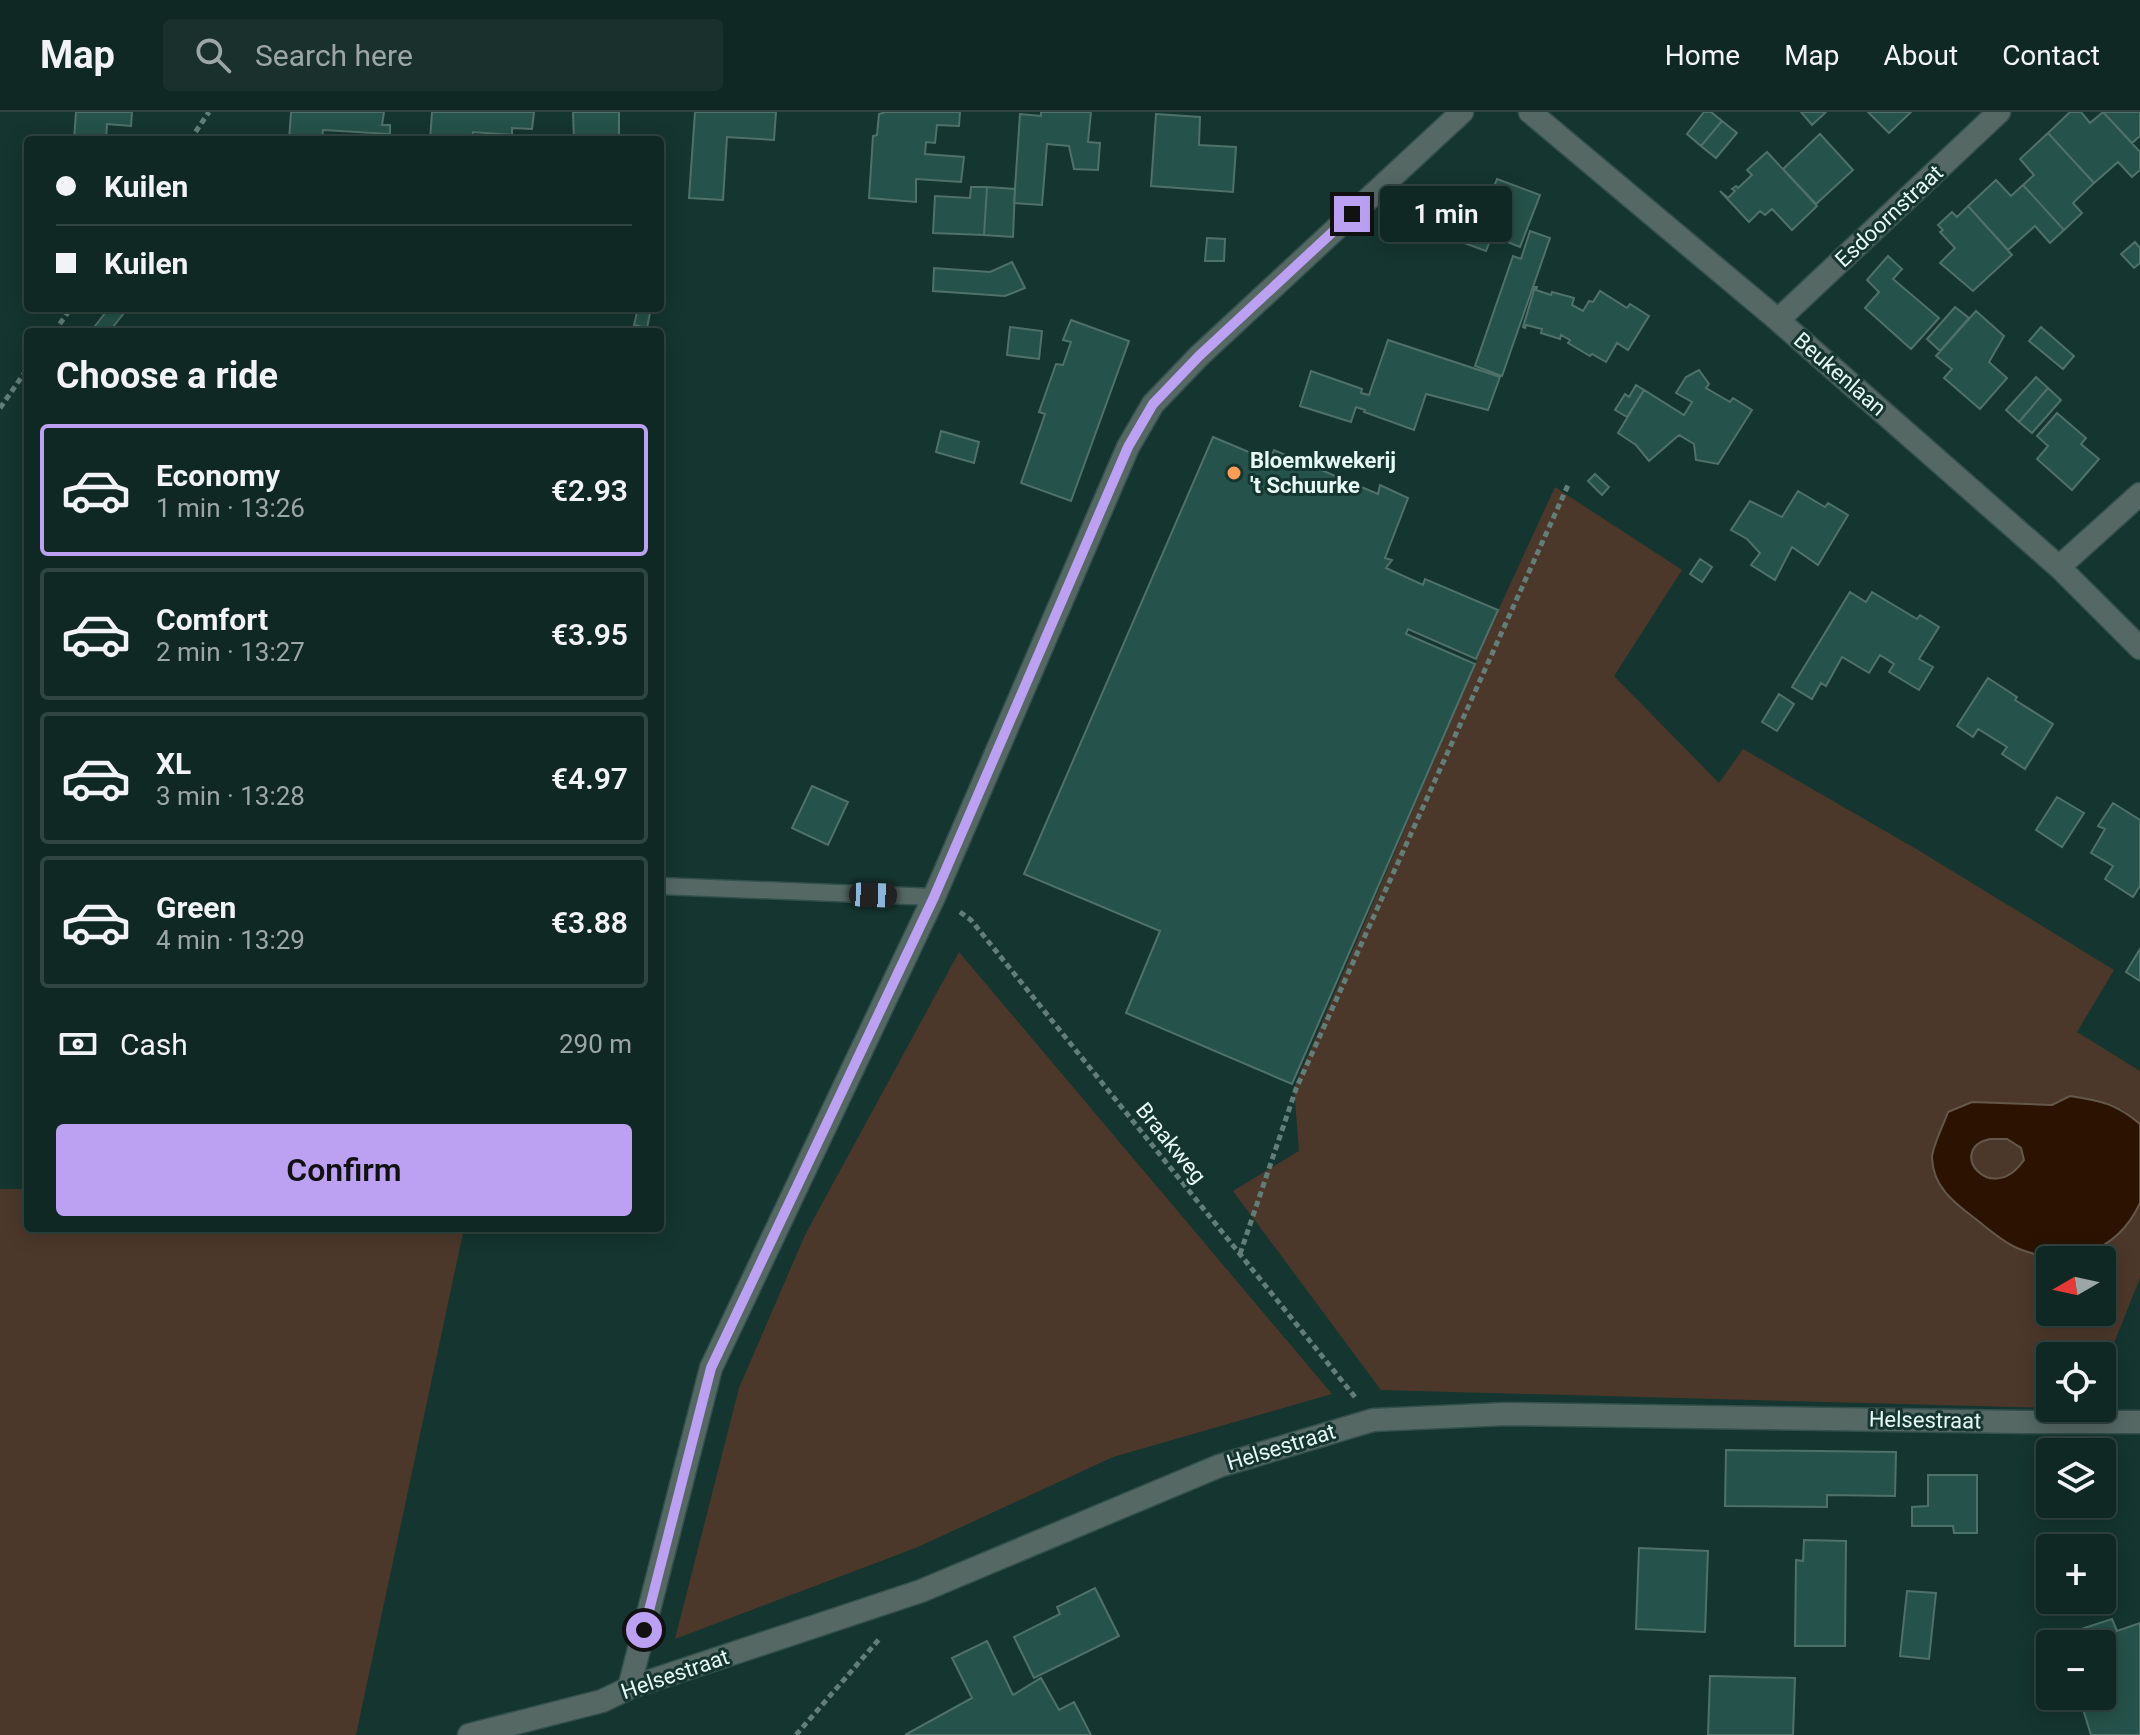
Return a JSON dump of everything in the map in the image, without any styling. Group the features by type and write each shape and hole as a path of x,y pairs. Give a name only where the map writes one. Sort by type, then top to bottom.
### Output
{"street":[{"path":"629,1688 711,1368 934,897 1128,447 1153,404 1199,356 1462,112"},
{"name":"Beukenlaan","path":"1530,112 1778,320 2059,567 2140,648"},
{"name":"Esdoornstraat","path":"1778,320 1999,112"},
{"path":"2059,567 2140,494"},
{"name":"Helsestraat","path":"469,1735 602,1701 629,1688 921,1591 1219,1466 1373,1420 1506,1414 2140,1422"}],"lane":[{"path":"664,886 934,897"}],"path":[{"path":"193,136 209,112"},
{"path":"0,408 24,374"},
{"path":"1240,1254 1296,1089 1569,483"},
{"name":"Braakweg","path":"934,897 971,920 1373,1420"},
{"path":"796,1735 890,1627"}],"shaded area":[{"path":"1555,487 1682,570 1614,676 1719,783 1743,749 1918,850 2114,970 2077,1032 2140,1071 2140,1125 2122,1109 1972,1102 1957,1205 2014,1247 2135,1213 2140,1203 2140,1278 2114,1342 2036,1342 2036,1408 1381,1390 1233,1191 1299,1151 1294,1088 1497,613"},
{"path":"959,952 1332,1394 1113,1457 918,1547 675,1639 739,1388 805,1235"},
{"path":"2070,1096 2107,1104 2131,1117 2140,1124 2140,1203 2130,1220 2102,1246 2036,1246 2036,1254 2017,1248 1991,1232 1941,1187 1933,1169 1934,1148 1948,1112 1972,1102 2052,1105","holes":["1990,1139 2007,1139 2021,1148 2024,1160 2011,1173 1998,1178 1987,1177 1972,1163 1972,1153 1977,1145"]},
{"path":"1990,1139 2007,1139 2021,1148 2024,1160 2011,1173 1998,1178 1986,1177 1972,1163 1972,1153 1977,1145"},
{"path":"0,1189 24,1189 24,1232 463,1232 356,1735 0,1735"}],"building":[{"path":"76,112 132,112 131,126 107,124 106,136 74,136"},
{"path":"291,112 384,112 382,125 390,125 390,134 323,130 322,136 289,136"},
{"path":"432,112 534,112 532,129 512,128 512,135 473,132 472,136 430,136"},
{"path":"573,112 619,112 619,136 574,136"},
{"path":"695,112 776,112 774,140 727,137 723,200 689,198"},
{"path":"960,112 959,126 937,125 935,143 926,142 925,154 964,157 961,182 916,179 916,202 869,198 873,136 877,135 879,114"},
{"path":"1041,112 1091,112 1088,142 1100,143 1098,170 1074,169 1069,146 1047,144 1042,205 1014,203 1020,114 1041,116"},
{"path":"1704,112 1711,112 1722,121 1701,146 1687,134"},
{"path":"1801,112 1826,112 1812,125"},
{"path":"1868,112 1911,112 1889,133"},
{"path":"2070,112 2081,112 2090,123 2103,112 2140,152 2140,170 2132,177 2118,162 2094,183 2048,133"},
{"path":"2103,112 2140,112 2140,136 2132,143"},
{"path":"1156,114 1200,117 1199,145 1236,147 1233,192 1151,186"},
{"path":"1722,121 1737,133 1716,158 1701,146"},
{"path":"2048,133 2094,183 2073,203 2082,213 2064,230 2023,185 2034,175 2020,159"},
{"path":"1820,134 1853,170 1816,204 1783,169"},
{"path":"1767,152 1817,206 1792,230 1772,209 1765,215 1760,211 1749,222 1720,191 1728,198 1735,191 1732,189 1738,188 1752,175 1747,170"},
{"path":"1497,179 1540,195 1520,247 1492,236 1486,251 1453,239 1468,200 1486,207"},
{"path":"1996,180 2011,196 2023,185 2064,230 2050,243 2035,226 2008,250 1968,206"},
{"path":"971,187 987,187 984,235 933,233 935,196 970,198"},
{"path":"987,187 1015,189 1013,237 984,235"},
{"path":"1968,206 2012,255 1973,291 1940,263 1955,248 1940,232 1943,230 1938,225 1952,212 1957,217"},
{"path":"1530,231 1550,238 1502,376 1475,366 1513,256 1521,259"},
{"path":"1207,238 1225,239 1224,261 1205,261"},
{"path":"2135,242 2140,248 2140,263 2134,268 2121,254"},
{"path":"1888,256 1902,269 1893,279 1939,318 1911,349 1865,308 1879,292 1867,280"},
{"path":"1012,262 1025,288 1005,296 933,291 934,268 990,272"},
{"path":"1535,287 1551,295 1552,292 1574,298 1572,305 1583,311 1600,291 1627,308 1630,304 1649,316 1628,350 1617,343 1606,362 1568,343 1570,340 1561,335 1560,339 1541,333 1542,329 1523,327"},
{"path":"1955,307 1969,318 1940,351 1927,339"},
{"path":"1976,311 2004,336 1989,362 2007,378 1980,409 1944,378 1952,369 1936,356"},
{"path":"106,312 124,313 112,328 95,326"},
{"path":"637,312 650,312 647,328 634,325"},
{"path":"1071,320 1129,341 1071,501 1021,483 1045,414 1039,412 1056,364 1063,365 1071,342 1063,340"},
{"path":"1010,327 1042,331 1039,359 1007,355"},
{"path":"2041,327 2074,356 2063,369 2029,341"},
{"path":"1388,340 1500,377 1488,410 1426,394 1414,430 1356,407 1351,422 1300,406 1311,371 1362,389 1361,393 1369,395"},
{"path":"1699,370 1709,384 1706,388 1730,402 1733,398 1752,410 1718,464 1696,460 1694,444 1679,435 1649,461 1636,445 1618,433 1644,390 1684,415 1692,402 1676,393 1686,377"},
{"path":"2036,377 2048,388 2019,422 2006,410"},
{"path":"1636,385 1644,390 1627,417 1615,410 1625,394 1629,397"},
{"path":"2048,388 2061,400 2032,433 2019,422"},
{"path":"2057,413 2086,438 2081,444 2099,459 2072,490 2037,459 2048,446 2037,436"},
{"path":"941,431 979,442 974,463 936,452"},
{"path":"1213,437 1270,461 1274,450 1378,494 1380,485 1408,498 1385,558 1392,560 1386,568 1423,585 1425,579 1498,610 1476,659 1408,629 1406,634 1475,664 1292,1084 1126,1013 1160,931 1024,874"},
{"path":"1595,474 1609,487 1602,495 1588,481"},
{"path":"1798,491 1825,507 1828,503 1848,515 1818,565 1792,547 1775,580 1751,565 1760,553 1747,539 1731,530 1750,501 1782,517"},
{"path":"1700,559 1712,567 1702,582 1690,574"},
{"path":"1850,592 1866,602 1872,592 1917,619 1920,615 1939,627 1919,659 1933,667 1919,690 1889,672 1894,664 1880,655 1869,673 1842,657 1826,686 1821,683 1812,699 1792,687"},
{"path":"1988,678 2053,724 2025,769 2002,754 2007,747 1978,729 1973,737 1957,726"},
{"path":"1779,694 1794,704 1777,731 1762,722"},
{"path":"812,786 848,802 828,845 792,828"},
{"path":"2057,797 2084,813 2062,847 2036,830"},
{"path":"2113,803 2140,820 2140,886 2133,897 2105,879 2113,866 2091,853 2105,829 2098,826"},
{"path":"2140,949 2140,981 2126,972"},
{"path":"1726,1450 1896,1452 1895,1496 1827,1495 1827,1507 1725,1506"},
{"path":"1928,1475 1977,1475 1977,1533 1954,1533 1953,1526 1912,1526 1912,1507 1928,1506"},
{"path":"1804,1540 1846,1541 1845,1646 1795,1646 1796,1560 1803,1561"},
{"path":"1639,1548 1708,1551 1705,1632 1636,1629"},
{"path":"1095,1588 1119,1636 1034,1678 1014,1637 1060,1614 1057,1607"},
{"path":"1907,1591 1936,1593 1929,1659 1900,1656"},
{"path":"2112,1619 2117,1631 2140,1623 2140,1735 2091,1735 2083,1710 2116,1710 2116,1630 2078,1630"},
{"path":"987,1641 1013,1695 1041,1678 1059,1710 1074,1702 1091,1735 905,1735 972,1698 952,1658"},
{"path":"1710,1676 1795,1678 1793,1735 1708,1735"}],"place":[{"name":"Bloemkwekerij 't Schuurke","path":"1234,473"}],"route":[{"path":"644,1630 711,1368 934,897 1128,447 1153,404 1199,356 1352,214"}]}
